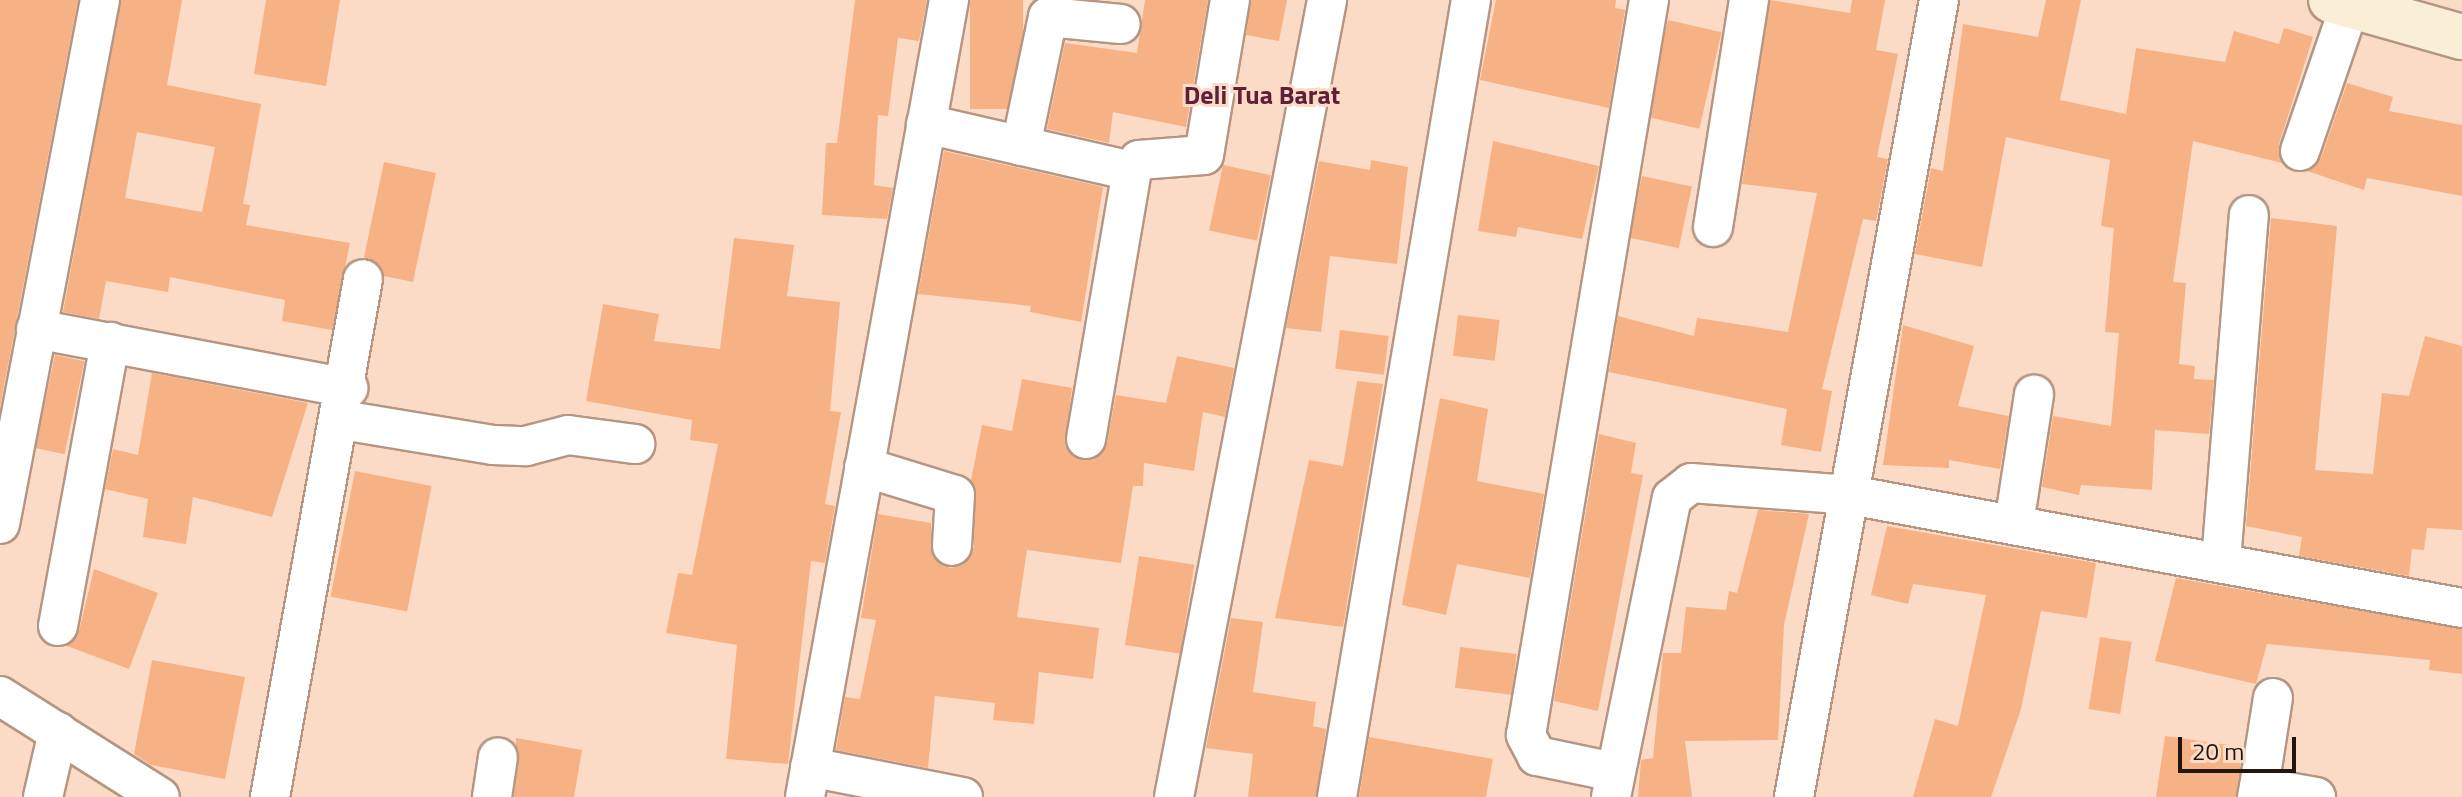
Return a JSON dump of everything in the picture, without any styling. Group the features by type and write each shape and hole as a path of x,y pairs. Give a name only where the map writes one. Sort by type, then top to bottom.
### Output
{"main road":[{"path":"2340,3 2462,37"}],"street":[{"path":"0,524 100,0"},
{"path":"949,0 808,782 963,797"},
{"path":"1086,439 1132,171 1139,160 1204,155 1230,0"},
{"path":"1174,797 1327,0"},
{"path":"1337,797 1471,0"},
{"path":"1649,0 1526,735 1537,756 1613,785 1679,489 1701,480 1850,495 2221,561 2462,608"},
{"path":"1713,227 1749,0"},
{"path":"1794,797 1939,0"},
{"path":"2300,151 2340,3"},
{"path":"1021,146 1048,17 1121,24"},
{"path":"926,124 1132,171"},
{"path":"2221,561 2249,215"},
{"path":"270,797 345,404 363,279"},
{"path":"36,329 110,342 493,445 526,446 568,435 635,444"},
{"path":"58,626 110,342"},
{"path":"2014,524 2034,395"},
{"path":"864,467 955,495 952,546"},
{"path":"0,696 160,797"},
{"path":"2273,698 2258,792 2316,797"},
{"path":"43,797 58,732"},
{"path":"492,797 498,757"}],"building":[{"path":"0,0 78,0 0,407"},
{"path":"121,0 182,0 167,85 261,104 243,204 250,205 246,225 350,243 332,330 282,321 285,300 170,277 168,292 106,281 99,319 63,312","holes":["137,132 215,147 202,212 125,198"]},
{"path":"266,0 340,0 326,86 254,74"},
{"path":"855,0 927,0 919,41 898,38 888,116 878,115 874,185 893,188 887,219 822,215 826,143 837,143"},
{"path":"970,0 1023,0 1023,109 970,109"},
{"path":"1145,0 1208,0 1186,127 1113,112 1109,143 1047,129 1065,43 1137,53"},
{"path":"1251,0 1287,0 1279,41 1246,35"},
{"path":"1496,0 1616,0 1615,8 1625,10 1609,108 1480,80"},
{"path":"1770,0 1850,13 1852,0 1885,0 1876,50 1898,54 1877,157 1888,159 1876,221 1863,219 1822,389 1832,391 1821,452 1781,445 1787,409 1609,372 1618,316 1694,336 1697,318 1788,332 1817,193 1742,184"},
{"path":"2046,0 2081,0 2060,100 2126,114 2136,48 2225,62 2234,31 2279,44 2284,28 2313,37 2279,144 2282,163 2193,141 2173,282 2186,283 2179,364 2195,366 2194,379 2214,380 2209,434 2155,430 2152,490 2081,485 2079,495 2042,487 2053,416 2111,426 2119,333 2105,332 2114,228 2101,226 2110,160 2006,137 1982,267 1915,254 1931,168 1943,171 1963,24 2038,37"},
{"path":"1668,20 1722,32 1699,129 1646,116"},
{"path":"2347,83 2393,97 2389,111 2462,125 2462,196 2367,178 2364,190 2307,171 2321,158"},
{"path":"1493,141 1599,166 1582,239 1518,227 1516,237 1478,231"},
{"path":"944,151 1103,187 1081,322 1030,312 1031,306 918,294"},
{"path":"1371,160 1408,167 1397,264 1330,256 1321,332 1286,328 1319,161 1370,170"},
{"path":"384,162 436,173 413,282 384,276 364,257"},
{"path":"1223,165 1271,175 1257,241 1209,231"},
{"path":"1642,176 1692,187 1679,248 1629,238"},
{"path":"2271,218 2337,226 2315,470 2373,474 2382,393 2409,396 2425,336 2462,346 2462,530 2427,528 2424,550 2412,549 2409,576 2299,556 2302,537 2246,526"},
{"path":"734,238 794,245 787,296 840,302 830,411 841,412 825,504 835,506 825,563 811,561 788,764 726,759 737,645 666,633 678,573 692,575 718,444 690,440 692,420 586,401 603,304 659,314 654,341 720,349"},
{"path":"1458,315 1500,320 1495,361 1453,356"},
{"path":"1903,325 1974,346 1958,406 2009,416 2000,469 1949,460 1949,468 1883,465"},
{"path":"1340,330 1389,336 1384,375 1335,369"},
{"path":"55,355 84,361 65,454 35,448"},
{"path":"1177,356 1234,368 1225,417 1203,412 1194,471 1144,463 1143,486 1133,486 1121,563 1027,550 1017,617 1099,628 1093,679 1039,672 1034,724 993,720 995,703 935,696 928,768 836,750 845,697 860,699 876,620 861,618 878,514 931,523 933,557 950,568 963,565 974,547 971,480 982,425 1012,431 1022,379 1072,388 1065,446 1073,456 1093,460 1107,443 1116,395 1166,403"},
{"path":"152,373 308,403 272,517 193,497 186,544 143,537 148,499 105,489 113,449 138,455"},
{"path":"1357,381 1383,384 1343,627 1275,618 1309,460 1343,466"},
{"path":"1440,398 1488,409 1477,481 1544,494 1530,578 1457,564 1446,615 1402,605"},
{"path":"1599,434 1636,443 1631,473 1643,475 1598,711 1554,701"},
{"path":"355,471 432,486 407,612 331,597"},
{"path":"1758,510 1809,514 1784,625 1778,740 1685,741 1692,797 1638,797 1641,760 1653,758 1663,653 1681,653 1686,607 1726,610 1729,591 1737,593"},
{"path":"1887,526 2096,563 2087,618 2041,611 2021,709 1991,797 1913,797 1935,719 1958,726 1986,595 1913,584 1908,604 1871,595"},
{"path":"1139,556 1194,565 1180,654 1125,645"},
{"path":"94,569 158,593 129,669 67,646 79,631"},
{"path":"2176,578 2462,629 2462,674 2429,670 2430,660 2267,644 2256,684 2155,661"},
{"path":"1231,618 1263,622 1253,692 1316,702 1313,726 1326,729 1316,797 1248,797 1253,754 1206,748"},
{"path":"2100,637 2132,642 2120,714 2089,709"},
{"path":"1460,647 1517,654 1512,695 1455,688"},
{"path":"152,660 245,677 225,779 151,765 134,754"},
{"path":"2165,736 2243,747 2236,797 2156,797"},
{"path":"1369,737 1493,759 1486,797 1359,797"},
{"path":"516,738 582,750 574,797 514,797"}],"district":[{"name":"Deli Tua Barat","path":"1262,95"}]}
